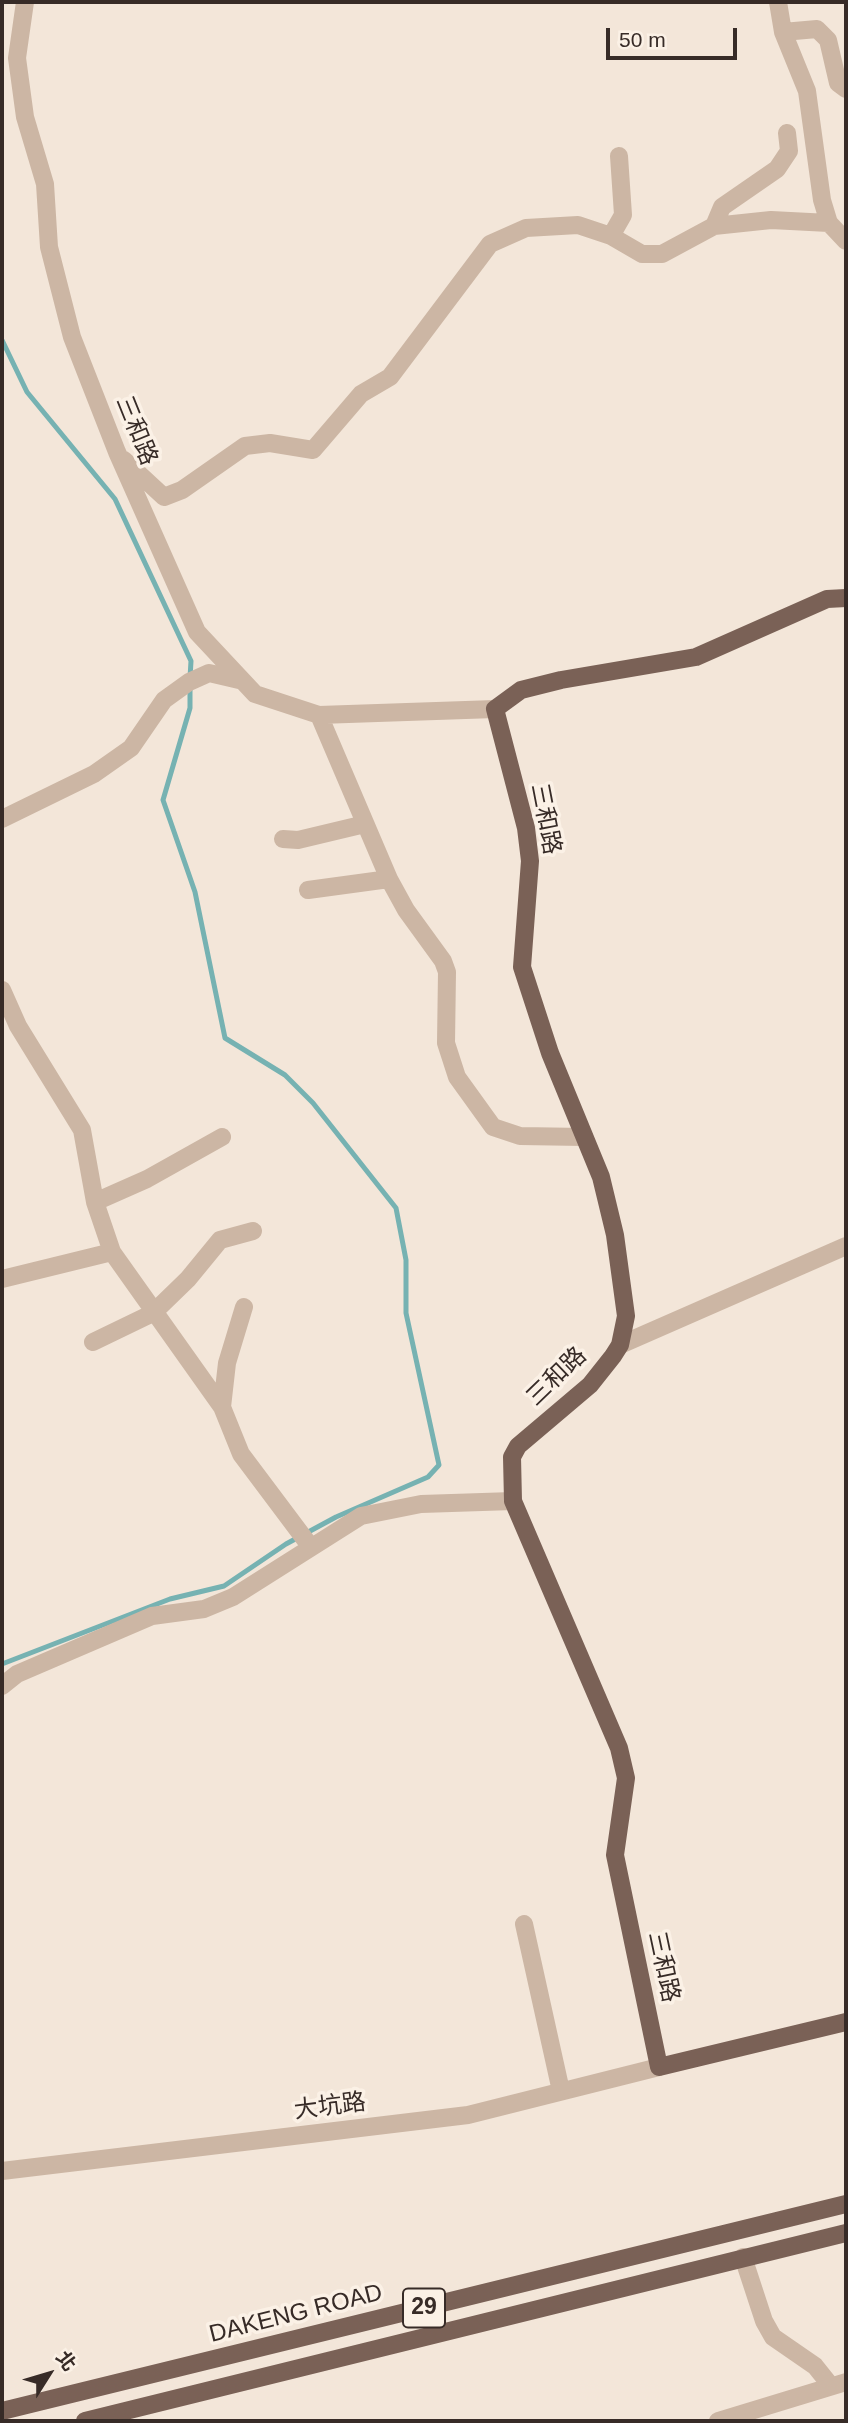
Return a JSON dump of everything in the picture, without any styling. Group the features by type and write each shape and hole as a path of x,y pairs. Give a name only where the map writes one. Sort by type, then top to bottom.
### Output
{"main road":[{"path":"495,709 521,690 548,683 696,657 827,599 846,598"},
{"name":"三和路","path":"495,709 526,828 530,862 522,967 546,1043 601,1177 615,1235 626,1316 620,1345 590,1385 518,1446 512,1457 513,1500 619,1748 626,1778 615,1855 659,2067"},
{"path":"659,2067 846,2022"},
{"name":"DAKENG ROAD","path":"2,2412 846,2204"},
{"name":"29","path":"85,2421 846,2233"}],"street":[{"name":"三和路","path":"25,2 17,58 25,117 45,184 49,247 72,337 117,452 197,632 239,680 255,694 319,715 495,709"},
{"path":"778,2 783,32 807,91 816,168 829,223 846,241"},
{"path":"783,32 817,29 828,40 838,83 846,89"},
{"path":"714,226 722,207 777,169 789,151 787,133"},
{"path":"611,236 623,215 619,156"},
{"path":"117,452 164,497 182,490 245,446 270,443 313,450 361,394 390,377 490,243 526,228 578,225 611,236 642,254 662,254 714,226 771,220 829,223"},
{"path":"2,819 94,774 131,748 164,700 189,682 209,673 239,680"},
{"path":"319,715 389,879 406,910 443,961 447,971 446,1043 457,1077 475,1105 494,1127 520,1136 584,1137"},
{"path":"283,839 298,839 365,824"},
{"path":"308,890 389,879"},
{"path":"2,990 18,1026 82,1130 95,1202 112,1252 222,1407 241,1454 310,1546"},
{"path":"95,1202 147,1179 222,1137"},
{"path":"93,1342 153,1313 188,1279 213,1245 253,1231"},
{"path":"620,1345 846,1246"},
{"path":"2,1279 112,1252"},
{"path":"222,1407 227,1363 244,1307"},
{"path":"2,1686 17,1674 152,1616 204,1609 233,1597 361,1516 421,1504 513,1500"},
{"path":"524,1924 561,2091"},
{"name":"大坑路","path":"2,2171 468,2115 659,2067"},
{"path":"743,2257 764,2321 773,2337 839,2384"},
{"path":"718,2421 839,2384"}],"waterway":[{"path":"2,340 27,392 115,499 191,661 190,678"},
{"path":"2,1664 170,1599 224,1586 286,1544 336,1517 428,1477 439,1465 406,1313 406,1260 396,1208 313,1103 285,1075 225,1038 195,892 163,800 190,708 190,687"}]}
